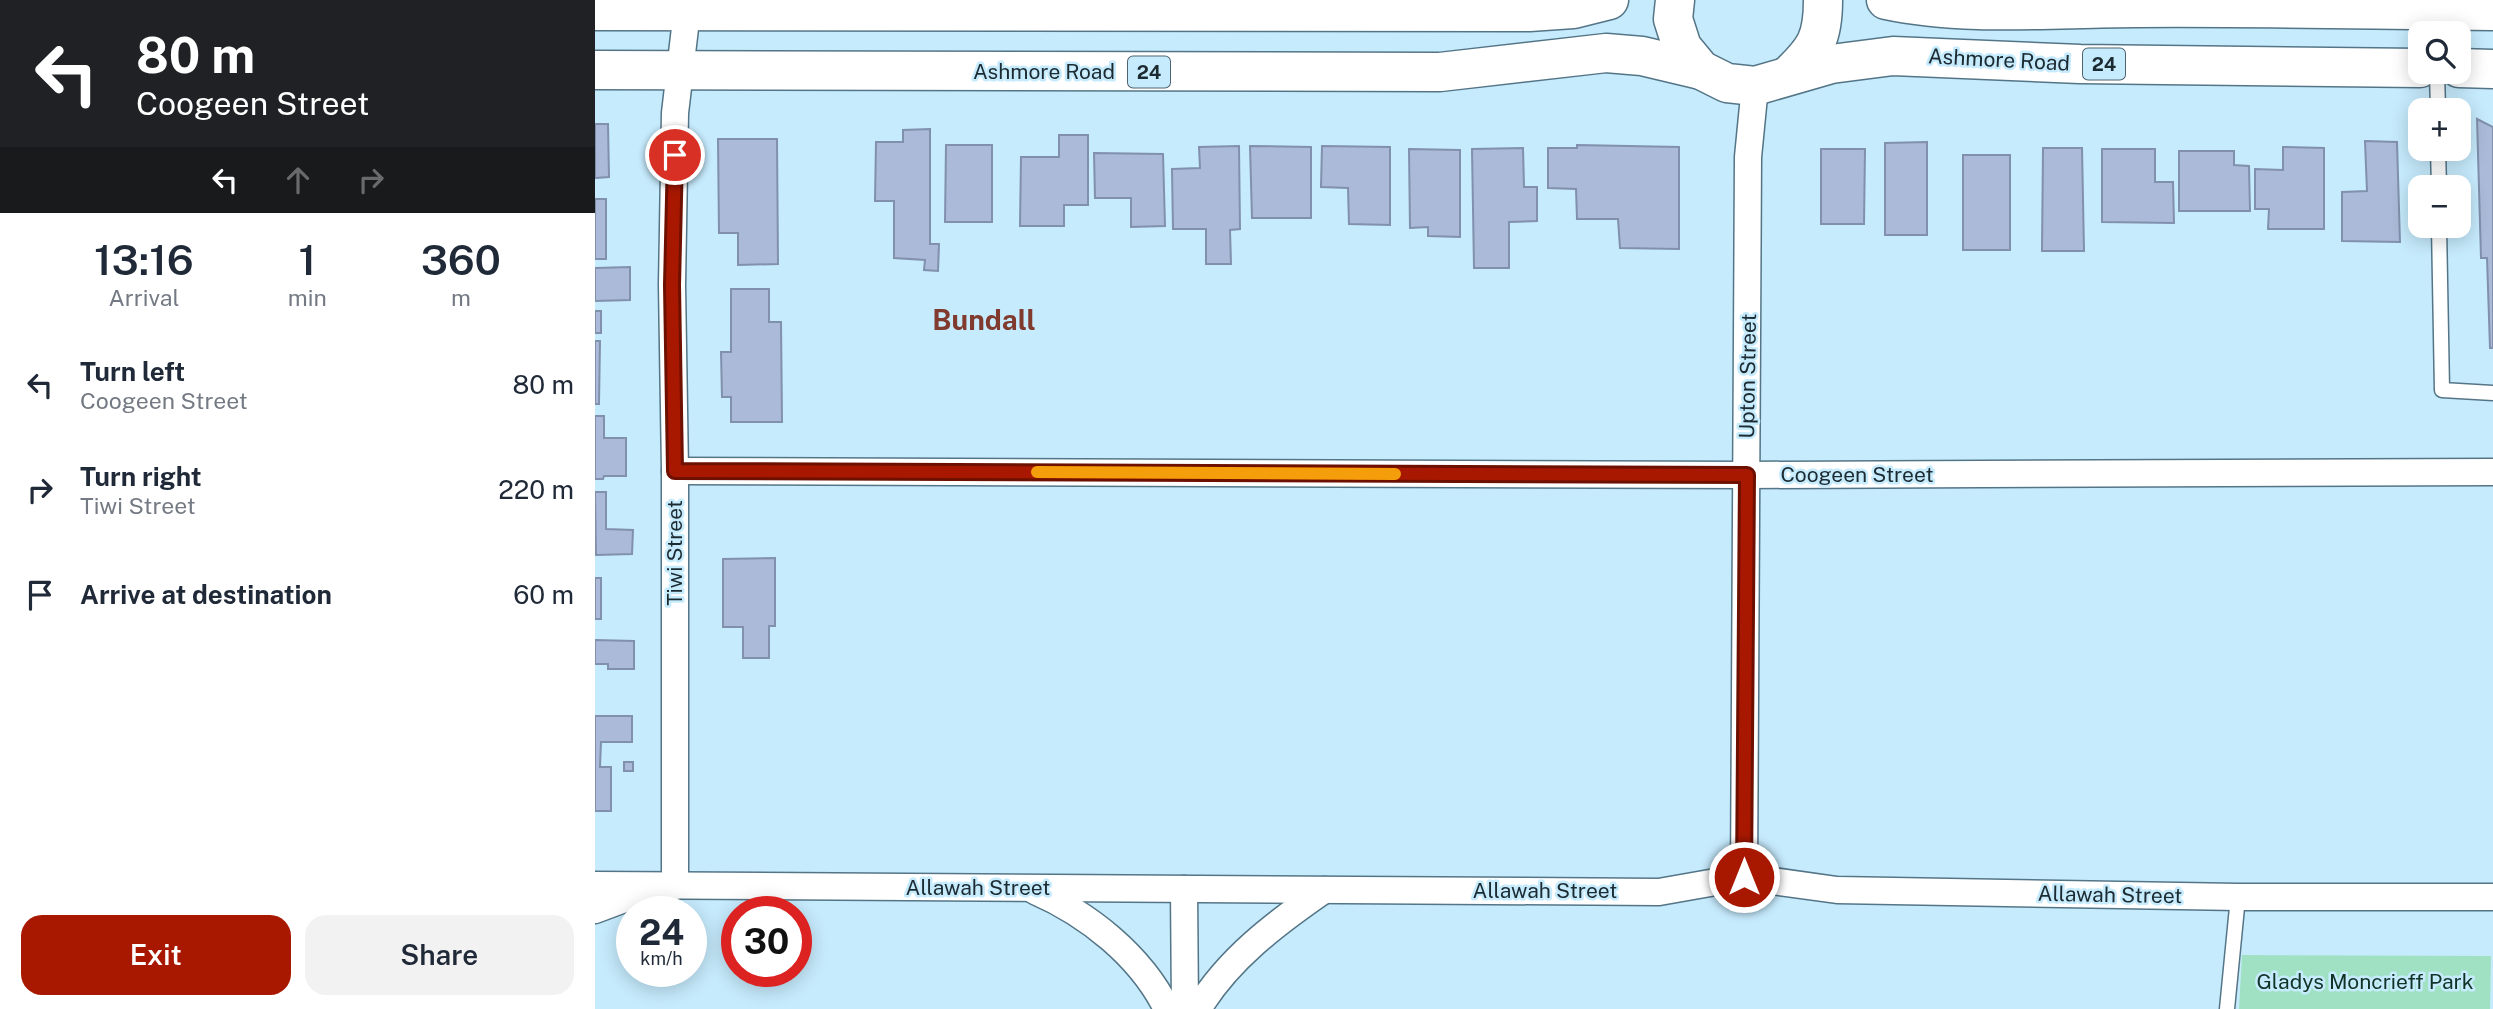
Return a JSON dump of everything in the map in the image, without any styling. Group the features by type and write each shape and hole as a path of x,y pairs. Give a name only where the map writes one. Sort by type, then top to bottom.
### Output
{"main road":[{"path":"595,11 686,4 1529,12 1573,9 1609,0"},
{"path":"1675,0 1673,19 1682,47 1701,70"},
{"path":"1772,80 1811,53 1823,25 1823,0"},
{"path":"1886,0 1915,6 2004,9 2493,11"},
{"name":"Ashmore Road","path":"595,70 1440,72 1606,53 1642,56 1701,70"},
{"name":"Ashmore Road","path":"1772,80 1831,64 1893,56 2080,64 2408,68"},
{"path":"2471,68 2493,69"},
{"name":"24","path":"1701,70 1727,83 1772,80"}],"street":[{"name":"Tiwi Street","path":"666,886 675,471 672,285 675,113 686,4"},
{"name":"Upton Street","path":"1744,877 1748,157 1772,80"},
{"name":"Coogeen Street","path":"675,471 1747,475 2493,472"},
{"name":"Allawah Street","path":"595,885 1659,892 1744,877 1837,890 2238,897 2493,897"},
{"path":"595,910 666,886"},
{"path":"1030,888 1088,920 1116,944 1149,979 1167,1009"},
{"path":"1184,889 1185,1009"},
{"path":"1198,1009 1210,991 1244,953 1273,927 1324,890"}],"lane":[{"path":"2439,238 2441,390 2493,393"},
{"path":"2227,1009 2238,897"}],"green space":[{"name":"Gladys Moncrieff Park","path":"2242,955 2491,956 2490,1009 2239,1009"}],"building":[{"path":"2477,119 2493,127 2493,348 2490,348 2487,258 2481,258"},
{"path":"595,124 608,124 609,177 595,178"},
{"path":"930,129 930,244 939,244 938,271 924,270 925,260 894,258 894,201 875,201 876,142 903,142 903,130"},
{"path":"1059,135 1088,135 1088,205 1064,205 1064,226 1020,226 1021,157 1059,157"},
{"path":"718,139 777,139 778,264 738,265 738,233 719,233"},
{"path":"2365,141 2397,142 2400,242 2342,241 2342,192 2367,191"},
{"path":"1927,142 1927,235 1885,235 1885,143"},
{"path":"946,145 992,145 992,222 945,222"},
{"path":"1577,145 1679,147 1679,249 1620,248 1618,219 1577,219 1576,189 1548,188 1548,148 1577,148"},
{"path":"1239,146 1240,229 1230,230 1231,264 1206,264 1206,229 1173,229 1172,169 1200,168 1199,147"},
{"path":"1250,146 1311,147 1311,218 1252,218"},
{"path":"1322,146 1390,147 1390,225 1349,224 1348,188 1321,187"},
{"path":"2283,147 2324,148 2324,229 2268,229 2269,209 2255,209 2255,169 2283,170"},
{"path":"1523,148 1524,187 1537,187 1537,221 1509,222 1509,268 1474,268 1472,149"},
{"path":"2043,148 2082,148 2084,251 2042,251"},
{"path":"1409,149 1460,150 1460,237 1428,236 1428,227 1410,228"},
{"path":"1821,149 1865,149 1864,224 1821,224"},
{"path":"2102,149 2155,149 2155,182 2173,182 2174,223 2102,222"},
{"path":"2179,151 2234,151 2234,165 2249,166 2250,211 2179,211"},
{"path":"1094,153 1163,154 1165,226 1131,227 1131,198 1095,198"},
{"path":"1963,155 2010,155 2010,250 1963,250"},
{"path":"595,199 606,199 606,259 595,259"},
{"path":"630,267 630,300 595,301 595,268"},
{"path":"731,289 769,289 769,322 781,322 782,422 731,422 731,397 722,397 721,352 731,352"},
{"path":"595,311 601,311 601,333 595,333"},
{"path":"595,341 600,341 599,404 595,404"},
{"path":"595,416 604,416 604,438 626,438 626,476 604,476 603,479 595,479"},
{"path":"595,492 606,492 606,529 633,530 632,554 596,555"},
{"path":"775,558 775,626 769,626 769,658 743,658 743,627 723,627 723,559"},
{"path":"595,578 601,578 601,619 595,619"},
{"path":"595,640 634,641 634,669 608,669 608,664 595,664"},
{"path":"595,716 632,716 632,742 601,742 600,767 611,767 611,811 595,811"},
{"path":"624,762 633,762 633,771 624,771"}],"slow traffic":[{"path":"1037,472 1395,474"}],"district":[{"name":"Bundall","path":"984,320"}],"route":[{"path":"675,155 672,285 675,471 1747,475 1744,877"}]}
